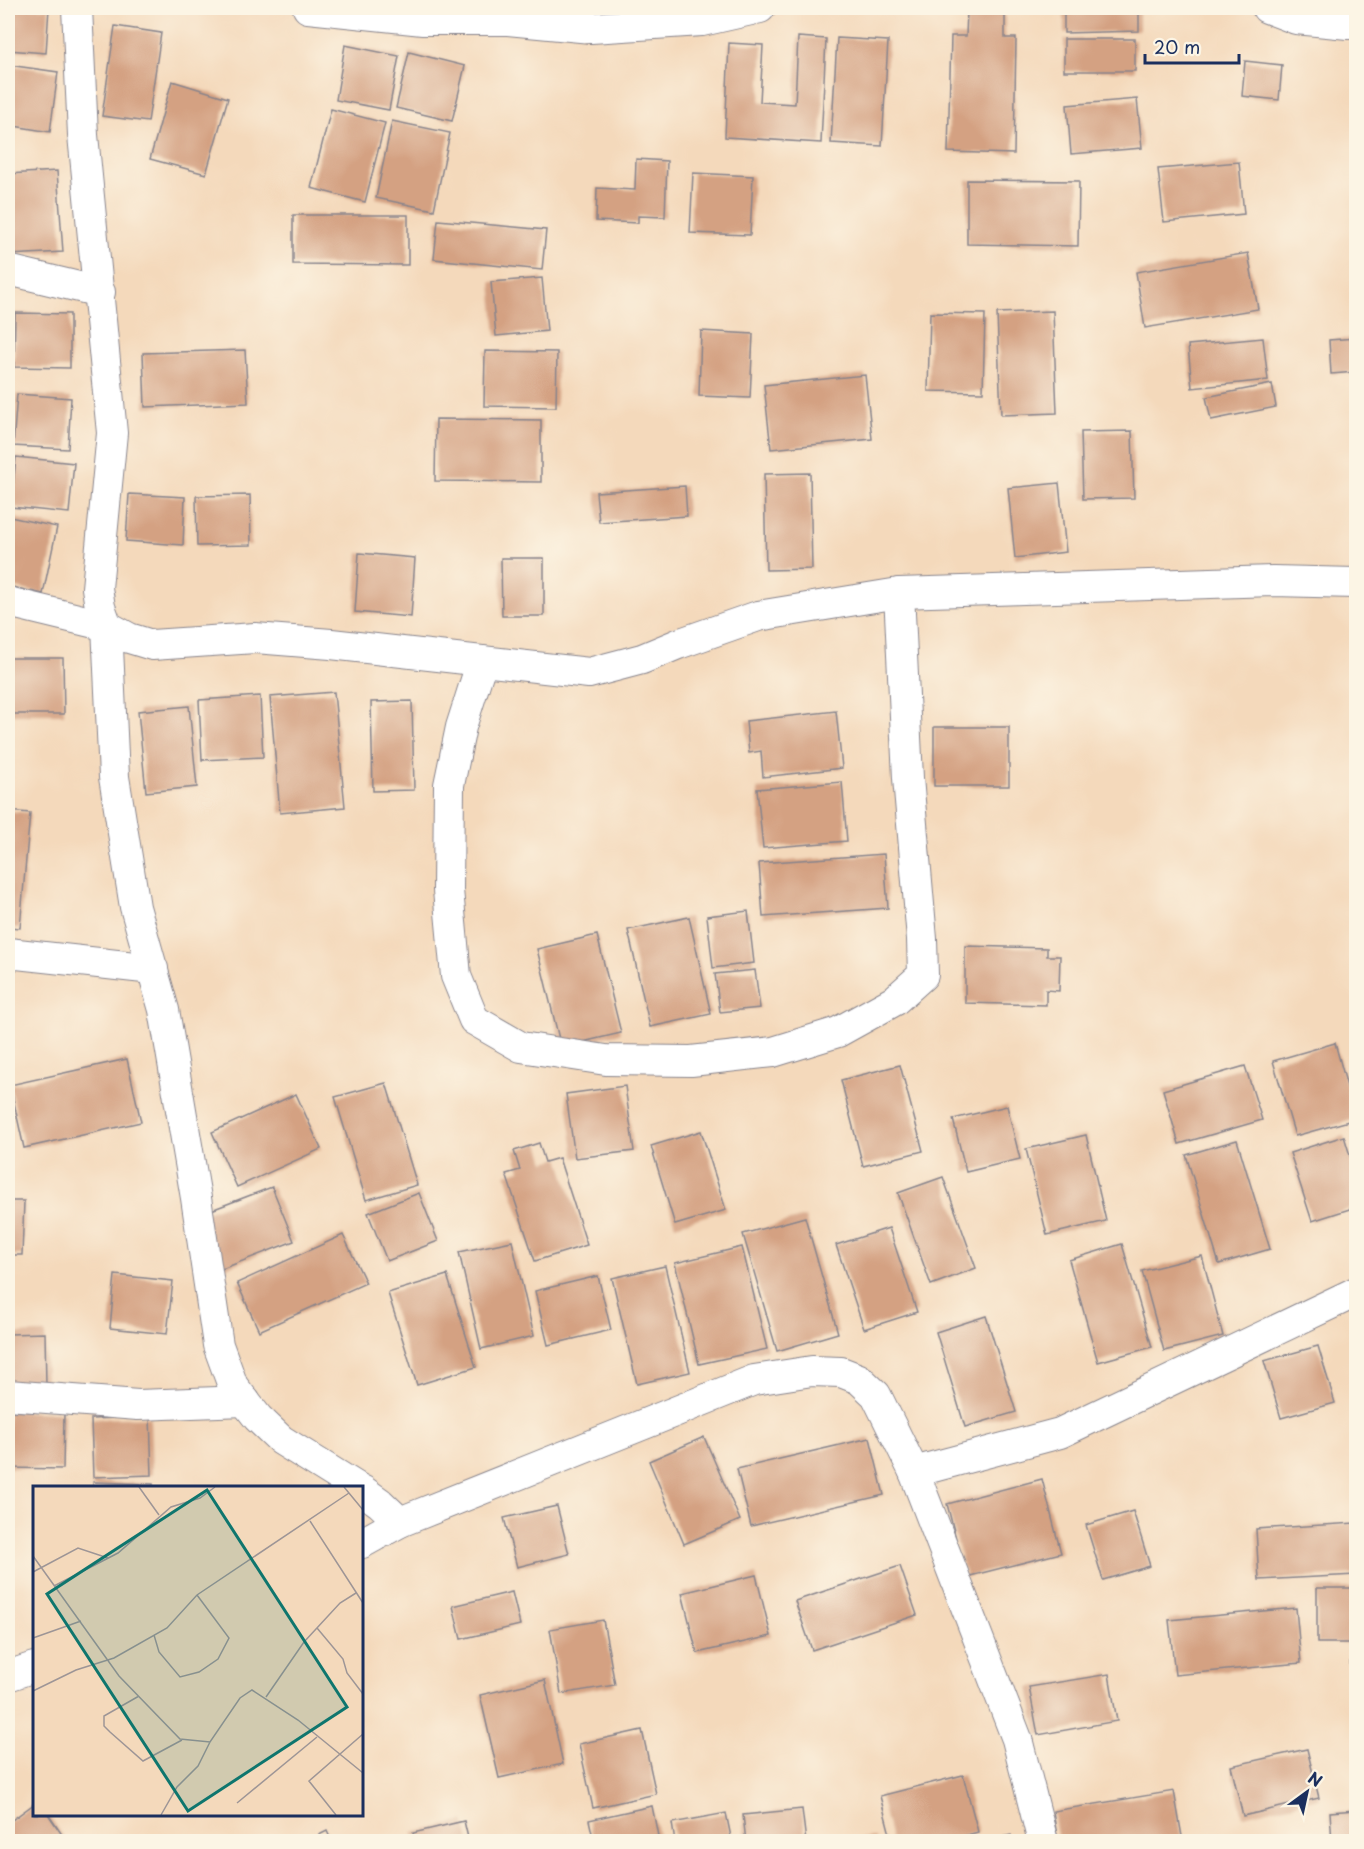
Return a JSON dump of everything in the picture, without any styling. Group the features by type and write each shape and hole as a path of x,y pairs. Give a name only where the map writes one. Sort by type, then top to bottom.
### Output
{"street":[{"path":"77,8 83,135 112,433 97,588 100,607 107,626 114,777 135,907 166,1022 218,1345 233,1386 258,1418 281,1440 354,1486"},
{"path":"308,8 423,20 504,14 591,28 702,21 760,8"},
{"path":"1267,8 1296,19 1356,23"},
{"path":"8,270 100,292"},
{"path":"8,602 107,626 129,639 152,645 255,638 331,644 589,673 642,659 758,616 898,593 1273,581 1356,583"},
{"path":"482,661 462,727 449,784 448,890 456,976 474,1020 521,1047 606,1060 691,1061 773,1052 838,1032 894,1001 923,975 908,778 898,593"},
{"path":"8,953 153,969"},
{"path":"915,1472 1060,1433 1356,1292"},
{"path":"363,1542 400,1522 754,1380 812,1371 841,1372 859,1379 876,1395 915,1472 1017,1739 1043,1842"},
{"path":"8,1395 138,1405 245,1401"},
{"path":"363,1491 400,1522"},
{"path":"8,1676 33,1667"}],"building":[{"path":"8,8 49,8 46,53 8,50"},
{"path":"1064,8 1139,8 1139,31 1064,33"},
{"path":"967,11 1005,12 1005,38 1016,38 1014,154 948,152 951,36 966,36"},
{"path":"115,26 161,33 148,122 102,116"},
{"path":"798,37 826,39 821,143 725,137 729,43 763,45 760,102 795,104"},
{"path":"837,38 888,41 882,146 831,143"},
{"path":"1064,39 1135,39 1135,71 1064,71"},
{"path":"345,45 399,56 389,110 336,100"},
{"path":"409,52 465,66 452,121 396,108"},
{"path":"1245,61 1282,65 1279,100 1242,96"},
{"path":"8,65 58,72 50,132 8,125"},
{"path":"172,81 228,98 206,174 150,159"},
{"path":"1137,99 1142,148 1071,154 1067,105"},
{"path":"331,109 385,123 365,202 311,188"},
{"path":"392,121 450,133 434,210 376,198"},
{"path":"636,159 667,161 665,217 638,216 638,223 596,221 597,188 635,190"},
{"path":"1239,162 1244,214 1164,222 1158,169"},
{"path":"57,171 63,252 9,255 8,174"},
{"path":"693,173 753,176 750,235 690,233"},
{"path":"967,180 1079,181 1078,246 967,244"},
{"path":"293,215 408,215 408,265 293,264"},
{"path":"438,220 546,230 542,270 434,259"},
{"path":"1248,253 1258,309 1145,328 1136,272"},
{"path":"542,278 547,331 496,336 491,282"},
{"path":"1053,311 1057,413 1001,415 997,313"},
{"path":"15,313 70,314 70,368 14,367"},
{"path":"930,313 985,314 983,392 928,391"},
{"path":"701,331 753,334 750,398 699,396"},
{"path":"1263,338 1268,380 1192,388 1188,345"},
{"path":"1356,338 1356,372 1331,374 1329,340"},
{"path":"245,350 248,403 145,407 143,353"},
{"path":"485,351 557,352 556,407 484,406"},
{"path":"865,375 872,439 771,449 764,385"},
{"path":"1272,384 1276,407 1211,420 1206,397"},
{"path":"17,394 71,398 68,449 13,446"},
{"path":"436,419 541,420 541,482 435,481"},
{"path":"1132,431 1134,498 1083,499 1081,432"},
{"path":"16,457 74,463 69,513 11,507"},
{"path":"810,473 812,569 766,570 764,474"},
{"path":"1059,483 1066,552 1015,558 1008,488"},
{"path":"685,486 687,516 599,522 596,492"},
{"path":"129,494 185,497 183,545 126,541"},
{"path":"250,495 251,545 197,546 196,496"},
{"path":"10,517 57,527 43,594 8,586"},
{"path":"359,553 415,558 411,617 355,612"},
{"path":"501,558 544,558 544,616 502,616"},
{"path":"8,658 63,658 64,714 8,714"},
{"path":"334,692 345,807 280,813 270,697"},
{"path":"260,696 263,757 202,760 199,700"},
{"path":"412,701 414,790 373,791 371,702"},
{"path":"189,706 197,787 146,792 138,711"},
{"path":"836,711 842,768 763,777 761,751 749,753 746,721"},
{"path":"934,727 1009,727 1009,786 934,786"},
{"path":"842,782 847,841 763,848 757,789"},
{"path":"8,811 30,813 20,928 8,927"},
{"path":"884,854 888,908 763,917 759,863"},
{"path":"748,911 754,963 713,968 707,916"},
{"path":"689,917 711,1014 650,1027 628,930"},
{"path":"597,935 621,1033 561,1047 537,949"},
{"path":"965,946 1047,948 1047,956 1060,956 1059,991 1046,990 1046,1005 965,1003"},
{"path":"755,970 760,1008 720,1012 715,974"},
{"path":"1335,1043 1356,1119 1295,1136 1273,1061"},
{"path":"127,1059 141,1122 24,1148 10,1085"},
{"path":"900,1065 923,1151 863,1166 841,1080"},
{"path":"1245,1066 1262,1120 1179,1144 1163,1090"},
{"path":"386,1083 417,1185 366,1200 335,1097"},
{"path":"625,1086 634,1151 575,1158 566,1094"},
{"path":"296,1094 321,1149 237,1187 212,1132"},
{"path":"1007,1106 1020,1159 966,1172 953,1119"},
{"path":"701,1131 726,1210 675,1225 651,1146"},
{"path":"1086,1135 1106,1221 1047,1235 1026,1149"},
{"path":"1344,1136 1356,1175 1356,1207 1312,1221 1290,1153"},
{"path":"1237,1140 1270,1249 1219,1264 1186,1155"},
{"path":"539,1143 545,1162 559,1158 587,1245 535,1261 506,1174 520,1170 514,1151"},
{"path":"943,1177 976,1268 931,1285 898,1193"},
{"path":"272,1187 294,1241 222,1269 201,1214"},
{"path":"419,1193 438,1241 387,1261 368,1213"},
{"path":"8,1201 24,1201 22,1255 8,1255"},
{"path":"805,1217 838,1333 777,1351 743,1234"},
{"path":"889,1228 917,1312 864,1329 836,1245"},
{"path":"343,1235 366,1283 259,1331 237,1283"},
{"path":"512,1241 534,1336 481,1349 459,1252"},
{"path":"1122,1244 1152,1347 1098,1362 1069,1260"},
{"path":"742,1247 767,1349 699,1364 675,1263"},
{"path":"1202,1256 1223,1336 1164,1351 1142,1271"},
{"path":"665,1266 690,1372 637,1384 612,1278"},
{"path":"115,1275 173,1281 167,1334 110,1328"},
{"path":"447,1275 476,1367 417,1385 388,1293"},
{"path":"598,1276 611,1330 548,1345 535,1291"},
{"path":"986,1316 1016,1412 965,1427 936,1332"},
{"path":"45,1333 46,1386 8,1387 8,1334"},
{"path":"1318,1346 1335,1403 1281,1418 1264,1361"},
{"path":"8,1411 64,1413 63,1469 8,1468"},
{"path":"150,1417 152,1475 93,1477 91,1419"},
{"path":"704,1437 740,1520 684,1544 649,1461"},
{"path":"870,1438 884,1495 751,1526 737,1469"},
{"path":"1042,1479 1061,1553 966,1577 947,1504"},
{"path":"93,1482 153,1484 153,1486 93,1486"},
{"path":"557,1506 569,1554 517,1567 504,1518"},
{"path":"1133,1511 1150,1566 1103,1580 1086,1525"},
{"path":"1356,1523 1356,1575 1259,1580 1256,1529"},
{"path":"900,1566 917,1615 812,1650 795,1601"},
{"path":"756,1575 771,1636 697,1653 682,1593"},
{"path":"1317,1588 1356,1588 1356,1643 1317,1643"},
{"path":"512,1592 520,1625 461,1639 453,1606"},
{"path":"1296,1608 1301,1663 1175,1675 1169,1620"},
{"path":"603,1620 615,1685 561,1694 550,1629"},
{"path":"1350,1662 1356,1662 1356,1720 1354,1720"},
{"path":"1109,1674 1117,1721 1038,1735 1029,1687"},
{"path":"545,1680 563,1764 499,1778 480,1695"},
{"path":"642,1730 656,1794 593,1808 579,1744"},
{"path":"1307,1749 1319,1798 1243,1816 1231,1766"},
{"path":"963,1775 978,1832 942,1842 892,1842 880,1796"},
{"path":"1174,1791 1183,1842 1058,1842 1053,1811"},
{"path":"33,1805 33,1816 49,1816 67,1842 8,1842 8,1823"},
{"path":"652,1806 658,1836 632,1842 594,1842 589,1820"},
{"path":"802,1809 806,1842 746,1842 743,1815"},
{"path":"1356,1810 1356,1842 1332,1842 1330,1812"},
{"path":"726,1813 732,1842 675,1842 672,1823"},
{"path":"464,1821 469,1842 415,1842 413,1833"},
{"path":"327,1831 332,1842 305,1842"},
{"path":"1011,1835 1013,1842 985,1842 985,1840"},
{"path":"875,1837 876,1842 847,1842 847,1840"}]}
